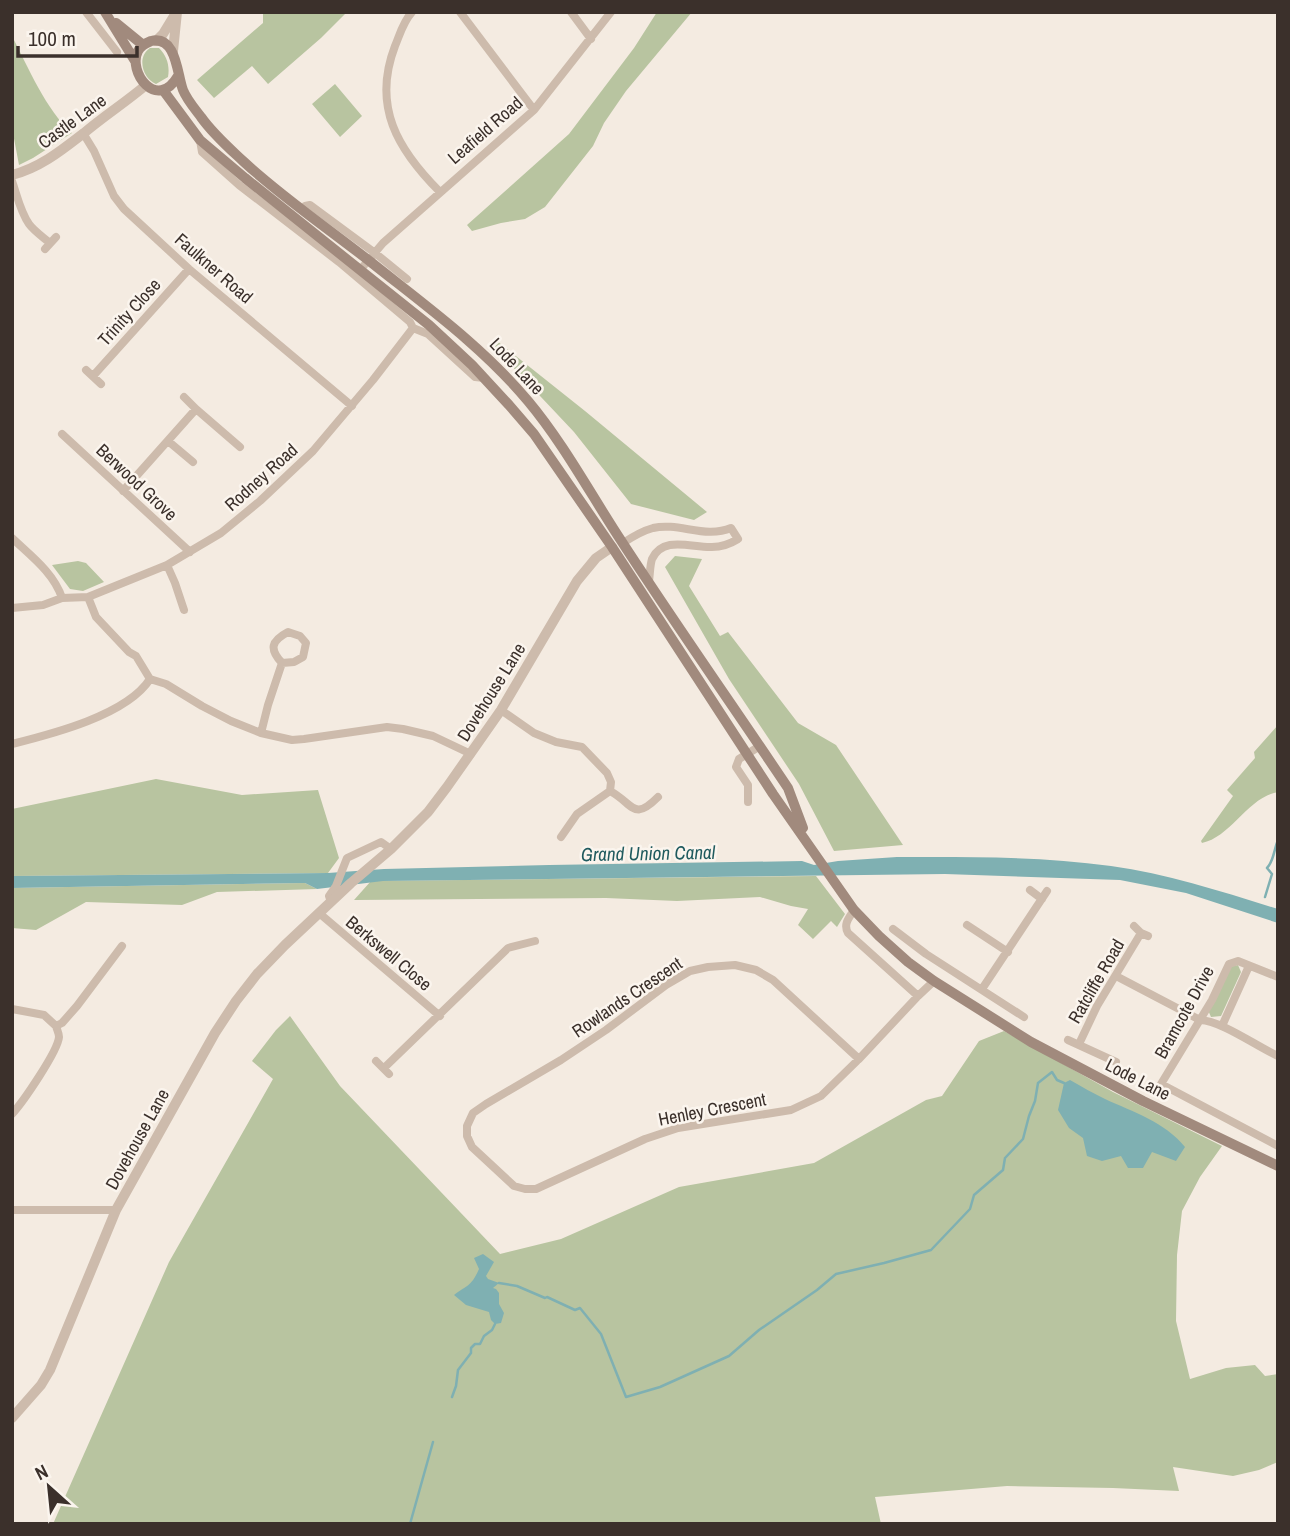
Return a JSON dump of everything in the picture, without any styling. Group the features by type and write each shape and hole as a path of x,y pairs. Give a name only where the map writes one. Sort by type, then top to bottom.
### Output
{"main road":[{"path":"107,14 143,45"},
{"path":"107,14 146,85 152,89 163,90 171,86 178,76 173,51 162,43 156,41 143,45 135,61"},
{"name":"Lode Lane","path":"178,76 184,94 212,132 303,210 426,304 484,354 527,400 549,428 704,688 773,794 836,884 878,936 934,981 1031,1042 1143,1101 1278,1166"},
{"name":"Lode Lane","path":"163,90 200,140 245,178 368,261 484,378 534,434 617,545 649,581 760,746 788,788 809,844"}],"street":[{"path":"86,12 117,52"},
{"path":"156,41 176,12"},
{"path":"173,51 176,12"},
{"path":"412,12 405,20 390,60 388,111 394,132 407,155 439,192"},
{"path":"460,12 534,110"},
{"path":"571,12 591,39"},
{"name":"Leafield Road","path":"368,261 383,243 439,192 534,110 611,12"},
{"name":"Castle Lane","path":"12,175 61,151 146,85"},
{"name":"Faulkner Road","path":"83,133 114,196 124,209 189,269 352,406"},
{"name":"Lode Lane","path":"200,140 202,152 239,185 339,262 410,322 413,328 428,334 475,377 484,378"},
{"path":"12,181 30,226 50,243"},
{"path":"368,261 407,279"},
{"name":"Trinity Close","path":"101,384 89,373 189,269"},
{"name":"Rodney Road","path":"12,608 43,605 62,598 88,597 167,565 221,533 276,487 313,451 413,328"},
{"path":"184,397 240,447"},
{"path":"123,491 196,409"},
{"name":"Berwood Grove","path":"62,434 190,552"},
{"path":"168,441 193,462"},
{"path":"617,545 655,527 702,533 723,532 731,528 738,539 713,548 671,544 659,549 652,560 649,581"},
{"path":"12,538 52,577 62,598"},
{"name":"Dovehouse Lane","path":"12,1418 41,1385 50,1370 116,1210 215,1032 236,1001 257,974 428,812 501,710 577,581 596,558 617,545"},
{"path":"167,565 184,610"},
{"path":"88,597 96,617 136,656 150,680 166,684 231,721 261,733 292,740 387,727 403,729 433,736 471,754"},
{"path":"288,632 300,636 306,643 303,657 294,662 282,663 273,650 274,641 288,632"},
{"path":"261,733 282,663"},
{"path":"12,744 56,733 97,718 132,698 150,680"},
{"path":"501,710 534,733 556,742 582,747 607,773 611,782 610,792"},
{"path":"748,802 748,785 736,767 739,759 760,746"},
{"path":"610,792 632,808 646,808 655,800 660,809"},
{"path":"561,837 577,814 610,792"},
{"path":"568,827 577,834"},
{"path":"331,902 329,896 346,860 381,842 391,849"},
{"path":"982,989 1045,895 1030,890"},
{"path":"855,909 846,923 848,933 918,996"},
{"name":"Berkswell Close","path":"319,913 440,1016"},
{"path":"967,925 1009,952"},
{"name":"Ratcliffe Road","path":"1079,1044 1097,1006 1144,935 1134,926"},
{"path":"894,929 926,954 1024,1017"},
{"path":"376,1061 387,1071 508,948 536,941"},
{"path":"56,1026 77,1006 122,946"},
{"name":"Bramcote Drive","path":"1161,1084 1212,1000 1229,964 1238,961 1249,966"},
{"name":"Rowlands Crescent","path":"472,1147 467,1136 467,1126 473,1113 561,1060 666,985 690,971 735,965 756,970 773,980 859,1059"},
{"path":"1222,1026 1249,966 1278,977"},
{"path":"1116,976 1200,1020 1209,1020 1278,1056"},
{"name":"Henley Crescent","path":"472,1147 514,1186 536,1189 645,1139 678,1128 791,1110 821,1096 934,981"},
{"path":"959,997 969,981"},
{"path":"986,1014 997,999"},
{"path":"12,1009 44,1015 56,1026 59,1035 25,1099 12,1114"},
{"name":"Lode Lane","path":"1068,1040 1116,1062"},
{"name":"Lode Lane","path":"1161,1084 1278,1146"},
{"path":"12,1210 116,1210"}],"green space":[{"path":"263,12 347,12 268,84 252,66 214,98 197,80 263,23"},
{"path":"657,12 692,12 626,91 604,123 593,146 545,207 525,219 472,231 467,225 569,134 634,48"},
{"path":"12,36 46,100 72,133 19,165 12,128"},
{"path":"150,48 159,48 168,65 168,77 156,84 148,78 142,62"},
{"path":"335,84 362,116 340,137 312,104"},
{"path":"497,341 707,512 694,520 631,504 574,432 492,345"},
{"path":"675,556 702,559 689,586 720,636 728,632 798,723 836,745 903,845 834,851 799,784 729,679 665,567"},
{"path":"78,561 86,563 104,582 83,591 70,589 52,565"},
{"path":"1278,725 1278,792 1258,801 1222,833 1202,843 1233,796 1227,790 1255,758 1254,752"},
{"path":"156,779 242,795 318,790 339,858 328,873 12,876 12,809"},
{"path":"816,876 845,914 837,927 831,921 813,939 798,925 808,909 760,897 677,901 606,898 354,900 371,881"},
{"path":"305,883 317,889 217,892 182,905 86,902 36,930 12,928 12,888"},
{"path":"1238,965 1241,972 1221,1016 1211,1017 1208,1010 1229,967"},
{"path":"290,1016 340,1086 500,1254 561,1239 679,1187 814,1163 926,1100 942,1096 979,1041 1004,1031 1113,1092 1222,1146 1200,1177 1182,1211 1177,1255 1176,1321 1190,1379 1226,1368 1255,1365 1265,1376 1278,1374 1278,1462 1233,1476 1173,1467 1179,1491 1007,1486 875,1497 881,1524 53,1524 169,1262 273,1079 252,1061"}],"water":[{"path":"897,857 1031,859 1132,869 1195,884 1278,909 1278,923 1186,893 1120,880 945,874 383,881 317,889 305,883 12,888 12,876 328,873 384,869 802,861 814,865"},
{"path":"1070,1080 1148,1118 1168,1131 1185,1147 1176,1161 1152,1152 1143,1168 1128,1168 1121,1156 1102,1161 1087,1156 1083,1138 1069,1128 1058,1110 1064,1083"},
{"path":"483,1254 494,1262 486,1276 499,1283 493,1288 499,1293 499,1304 504,1313 501,1323 495,1324 489,1312 466,1305 454,1295 474,1279 479,1269 474,1258"}],"waterway":[{"path":"1265,897 1272,874 1267,868 1278,840"},
{"path":"499,1283 517,1286 575,1310 580,1308 601,1334 626,1397 660,1387 729,1356 759,1330 836,1274 931,1250 970,1209 974,1195 1003,1170 1005,1158 1023,1139 1038,1083 1052,1072 1057,1080 1064,1083"},
{"path":"452,1397 458,1370 471,1353 471,1348 480,1344 495,1324"},
{"path":"410,1524 433,1442"}],"water label":[{"name":"Grand Union Canal","path":"648,853"}]}
